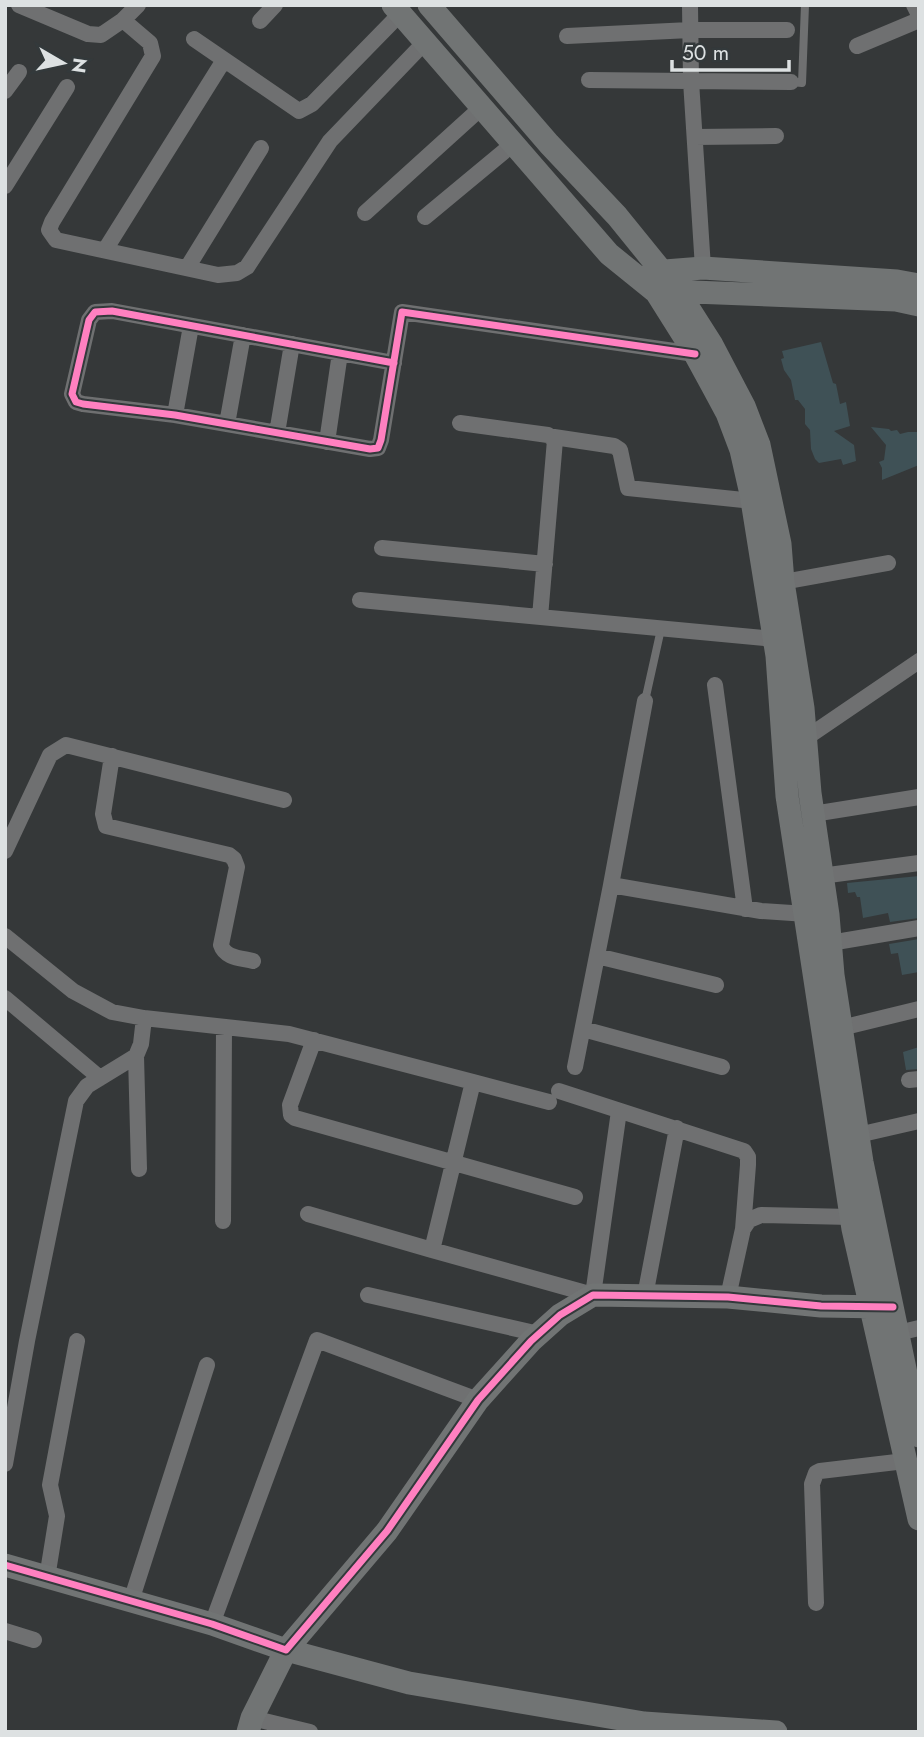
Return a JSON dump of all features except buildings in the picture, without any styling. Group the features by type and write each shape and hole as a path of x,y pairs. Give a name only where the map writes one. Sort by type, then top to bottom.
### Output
{"main road":[{"path":"429,5 550,144 617,216 665,285 712,345 744,405 759,445 780,544 841,1028 905,1461 919,1518"},
{"path":"397,9 609,254 635,273 665,285 896,300 919,305"},
{"path":"665,285 703,268 897,281 919,285"},
{"path":"665,285 695,354 727,414 741,450 774,639 787,796 851,1217 882,1307 909,1330 919,1436"},
{"path":"250,1725 286,1650 387,1531 478,1400 559,1315 593,1295 728,1297 821,1306 882,1307"},
{"path":"5,1565 212,1624 286,1650 409,1683 644,1723 776,1732"}],"street":[{"path":"19,5 88,34 101,35 123,20 138,5"},
{"path":"260,21 275,5"},
{"path":"690,5 691,81 703,268"},
{"path":"857,46 919,17 914,5"},
{"path":"194,39 295,110 304,110 397,9"},
{"path":"123,20 150,43 153,56 52,222 50,230 56,240 218,275 237,273 247,267 330,141 425,42"},
{"path":"567,36 690,30 787,30"},
{"path":"105,250 224,60"},
{"path":"5,91 19,72"},
{"path":"589,80 791,82"},
{"path":"5,186 67,88"},
{"path":"365,213 482,107"},
{"path":"695,137 776,136"},
{"path":"425,217 513,144"},
{"path":"187,268 261,148"},
{"path":"394,363 112,311 95,312 89,320 72,394 76,402 83,404 175,415 370,449 378,448 394,363 402,312 695,354"},
{"path":"175,415 191,326"},
{"path":"227,424 243,335"},
{"path":"277,433 292,344"},
{"path":"327,442 340,353"},
{"path":"460,423 614,446 620,450 628,488 752,501"},
{"path":"540,617 557,445 554,437"},
{"path":"382,548 545,564"},
{"path":"783,582 888,563"},
{"path":"360,600 774,639"},
{"path":"806,738 919,662"},
{"path":"715,685 745,909"},
{"path":"575,1067 645,701"},
{"path":"5,851 50,755 66,745 284,800"},
{"path":"113,756 103,814 106,827 229,855 234,859 237,867 221,945 227,955 253,961"},
{"path":"814,814 919,797"},
{"path":"821,876 919,863"},
{"path":"611,885 745,909 807,914"},
{"path":"830,943 919,928"},
{"path":"5,936 73,991 112,1012 289,1034 473,1082 619,1111 744,1151 748,1157 743,1229 728,1297"},
{"path":"597,956 716,985"},
{"path":"5,998 100,1079"},
{"path":"841,1028 919,1009"},
{"path":"139,1168 135,1056 141,1044 144,1018"},
{"path":"223,1027 223,1222"},
{"path":"583,1029 722,1067"},
{"path":"314,1040 290,1105 291,1115 575,1197"},
{"path":"5,1464 76,1101 87,1086 135,1056"},
{"path":"432,1250 473,1082"},
{"path":"308,1214 593,1295 619,1111"},
{"path":"858,1135 919,1121"},
{"path":"645,1296 677,1128"},
{"path":"743,1229 749,1220 761,1215 851,1217"},
{"path":"368,1295 539,1334"},
{"path":"212,1624 317,1340 478,1400"},
{"path":"47,1578 57,1516 50,1485 77,1341"},
{"path":"131,1601 207,1365"},
{"path":"816,1603 812,1483 816,1473 905,1461"},
{"path":"5,1631 34,1640"},
{"path":"250,1725 310,1732"}],"lane":[{"path":"791,82 802,83 805,5"},
{"path":"645,701 662,628"}],"cycle path":[{"path":"394,363 112,311 95,312 89,320 72,394 76,402 83,404 175,415 370,449 378,448 381,440 402,312 695,354"},
{"path":"5,1565 212,1624 286,1650 387,1531 478,1400 531,1341 560,1315 593,1295 728,1297 821,1306 893,1307"}]}
